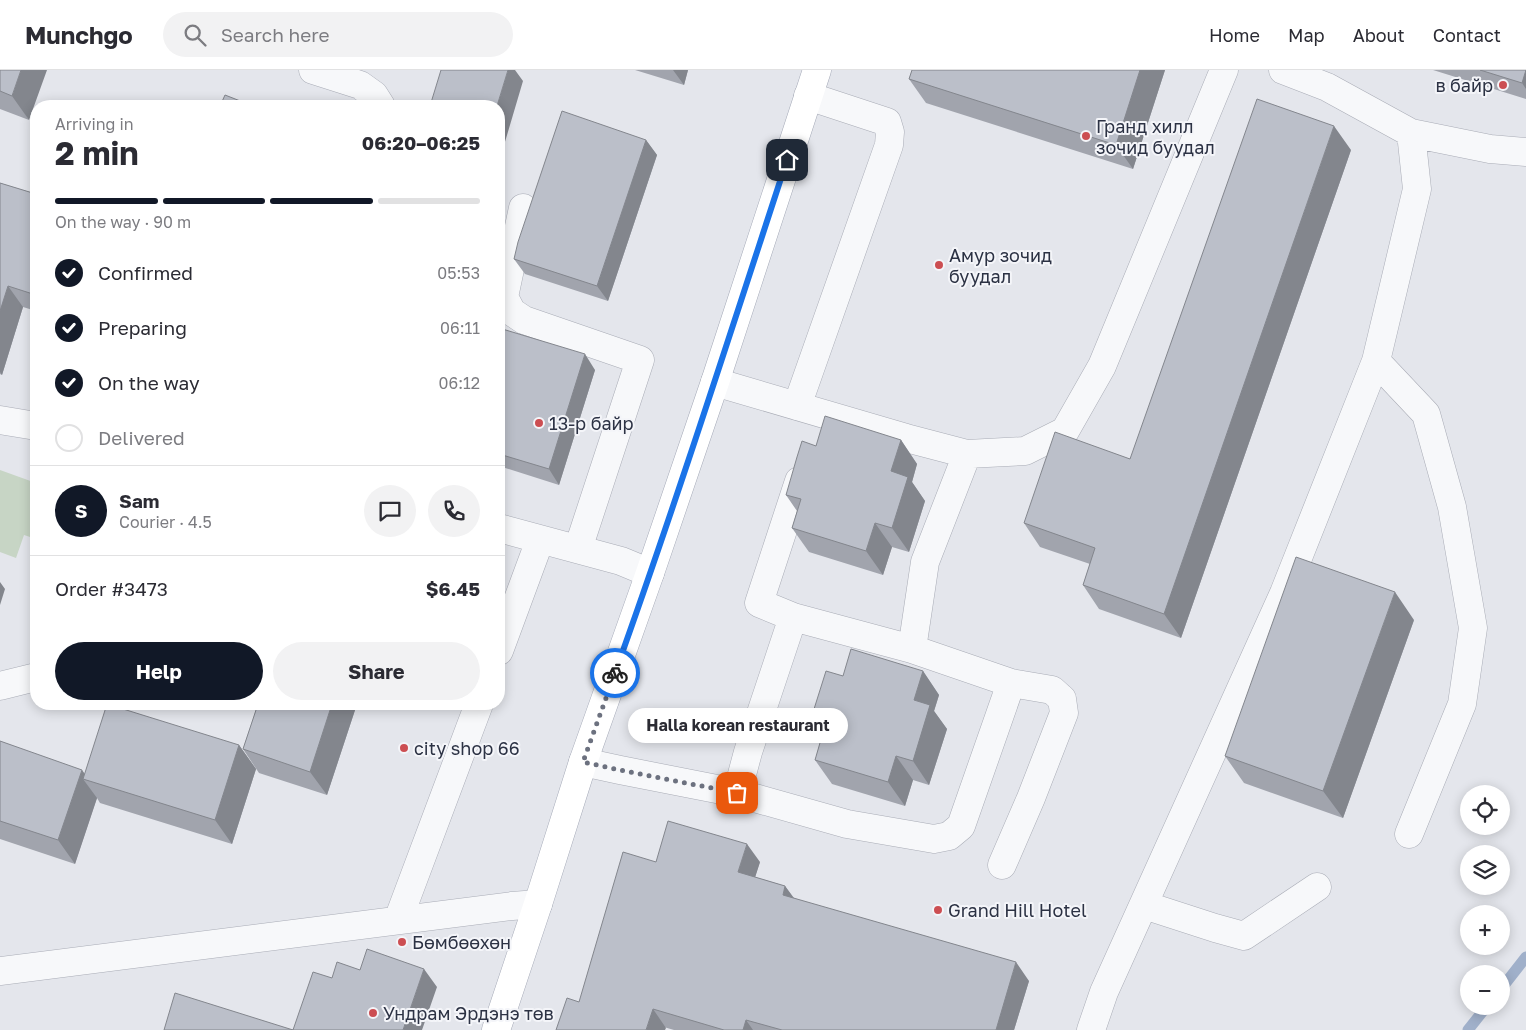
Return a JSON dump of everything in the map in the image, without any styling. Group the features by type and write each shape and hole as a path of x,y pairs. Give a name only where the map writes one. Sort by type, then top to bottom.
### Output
{"main road":[{"path":"496,1030 583,762 650,574 715,382 817,70"}],"street":[{"path":"313,70 360,85 374,95 377,100"},
{"path":"715,382 967,454 1025,451 1065,431 1102,366 1224,70"},
{"path":"1283,70 1327,87 1411,134 1490,149 1526,152"},
{"path":"797,406 889,145 890,132 887,122 808,96"},
{"path":"1091,1030 1104,992 1284,593 1376,362 1417,189 1411,134"},
{"path":"505,292 522,208"},
{"path":"505,299 512,312 524,320 640,360 578,549"},
{"path":"1376,362 1426,414 1452,507 1473,628 1462,704 1409,834"},
{"path":"0,420 30,425"},
{"path":"912,649 925,562 967,454"},
{"path":"799,481 759,603 793,617 912,649 1011,683 1052,690 1062,698 1064,713 1031,798 1002,864"},
{"path":"505,530 621,561 650,574"},
{"path":"505,635 540,540"},
{"path":"737,793 748,752 793,617"},
{"path":"0,686 30,678"},
{"path":"583,762 737,793 847,824 934,839 949,836 961,826 1011,683"},
{"path":"398,920 477,710"},
{"path":"1144,904 1244,936 1317,886"},
{"path":"0,971 538,904"}],"green space":[{"path":"0,470 30,481 30,537 24,535 16,558 0,552"}],"building":[{"path":"0,70 21,70 12,96 0,91"},
{"path":"441,70 508,70 499,100 432,100"},
{"name":"Гранд хилл зочид буудал","path":"912,70 1140,70 1116,145 909,79"},
{"path":"1480,70 1526,70 1522,83"},
{"path":"225,95 238,100 223,100"},
{"path":"1257,99 1334,126 1164,614 1083,585 1095,548 1024,523 1055,432 1130,459"},
{"path":"562,111 646,140 597,286 514,259"},
{"path":"0,183 30,192 30,293 8,286 0,311"},
{"name":"13-р байр","path":"505,330 585,354 549,469 505,456"},
{"path":"825,416 901,440 891,471 908,477 892,528 875,523 866,551 792,528 801,499 786,495 797,457 802,441 816,446"},
{"path":"1296,557 1395,592 1323,791 1225,756"},
{"path":"851,649 923,671 914,700 930,705 913,761 896,756 888,782 815,760 824,729 809,725 826,671 843,676"},
{"path":"105,710 126,710 239,745 215,820 83,779"},
{"path":"256,710 330,710 310,772 243,749"},
{"path":"0,741 82,770 58,840 0,821"},
{"path":"668,821 747,844 738,872 785,886 783,895 1016,962 996,1030 782,1030 746,1020 743,1030 724,1030 653,1009 646,1030 556,1030 567,998 579,1002 623,852 656,862"},
{"name":"Ундрам Эрдэнэ төв","path":"367,949 424,969 403,1030 293,1030 313,972 332,978 337,962 360,970"},
{"path":"175,993 293,1030 164,1030"}],"waterway":[{"path":"1510,977 1526,957"},
{"path":"1468,1030 1480,1015"}],"way so far":[{"path":"615,673 583,762 737,793"}],"place":[{"name":"в байр","path":"1503,85"},
{"name":"Гранд хилл зочид буудал","path":"1086,136"},
{"name":"Амур зочид буудал","path":"939,265"},
{"name":"13-р байр","path":"539,423"},
{"name":"city shop 66","path":"404,748"},
{"name":"Halla korean restaurant","path":"737,793"},
{"name":"Grand Hill Hotel","path":"938,910"},
{"name":"Бөмбөөхөн","path":"402,942"},
{"name":"Ундрам Эрдэнэ төв","path":"373,1013"}],"route":[{"path":"615,673 715,382 787,160"}]}
